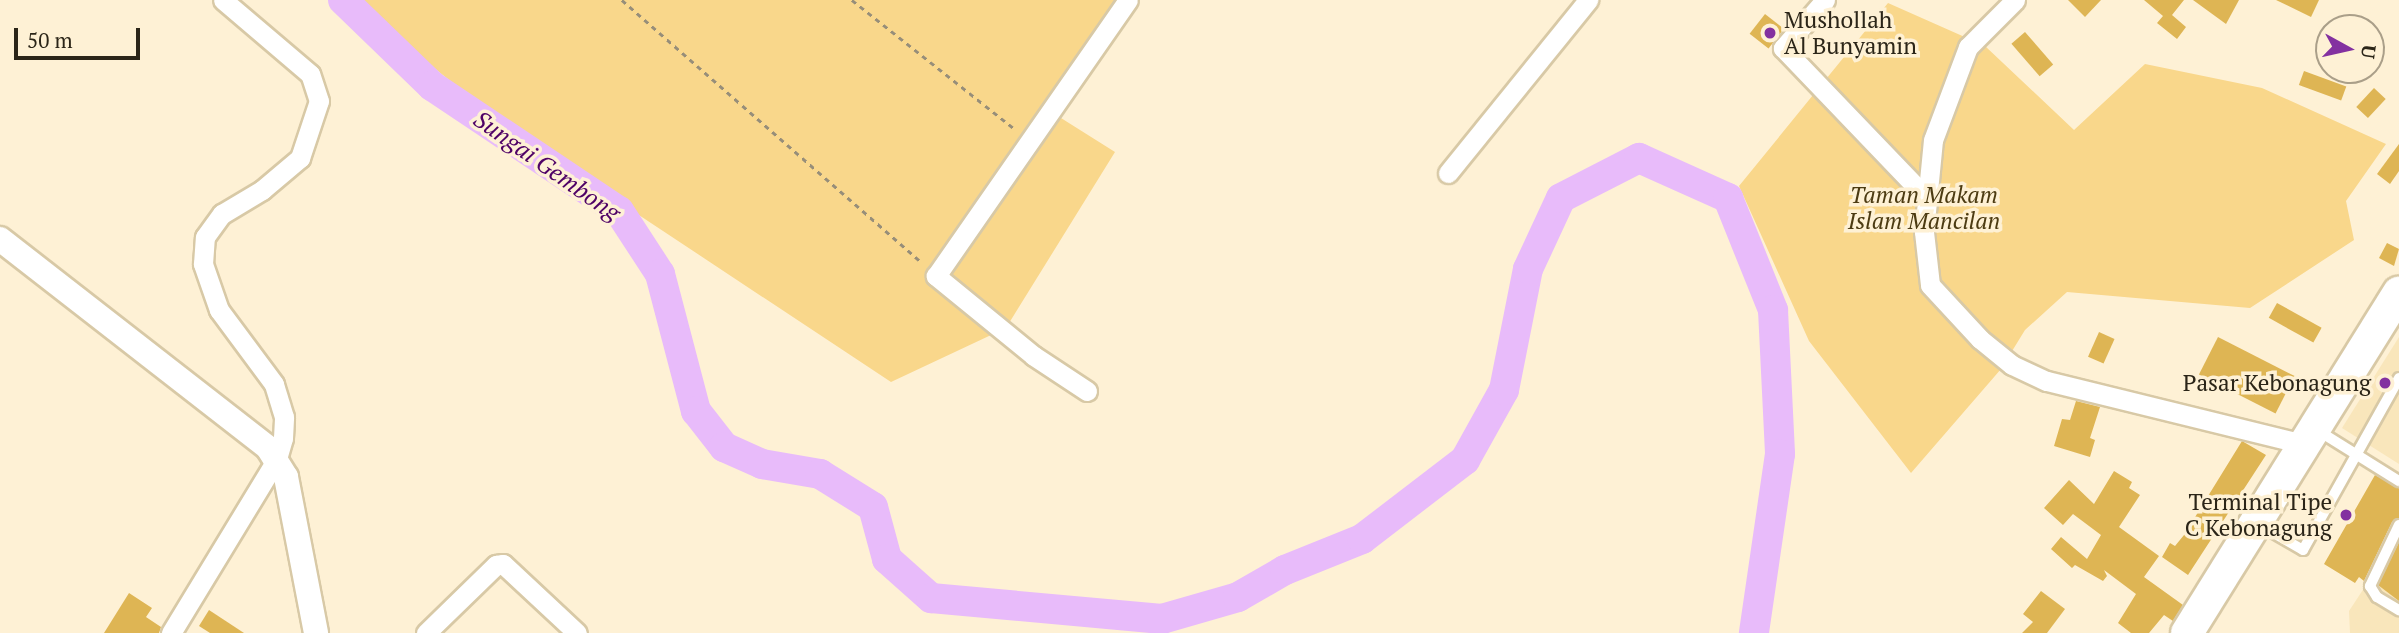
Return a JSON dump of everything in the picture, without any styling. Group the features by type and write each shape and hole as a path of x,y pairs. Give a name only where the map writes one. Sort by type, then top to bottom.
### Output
{"highway":[{"path":"2187,633 2309,436 2396,304"}],"street":[{"path":"171,633 277,459 284,417 274,384 219,310 201,252 213,223 222,214 262,190 300,158 319,101 310,74 223,0"},
{"path":"1087,391 1034,356 936,276 1028,140 1128,0"},
{"path":"1448,173 1588,0"},
{"path":"1825,0 1783,48 1927,198"},
{"path":"2015,0 1969,47 1933,140 1924,232 1930,285 1980,339 2012,365 2047,381 2136,407 2309,436"},
{"path":"0,239 206,397 277,459 286,477 316,633"},
{"path":"426,633 495,565 502,564 577,633"}],"lane":[{"path":"2255,523 2303,550 2399,378"},
{"path":"2309,436 2356,454 2399,481"},
{"path":"2399,525 2370,586 2377,597 2399,611"}],"path":[{"path":"622,0 936,276"},
{"path":"852,0 1028,140"}],"shaded area":[{"name":"Pasar Kebonagung","path":"2399,337 2399,464 2342,428"},
{"path":"2399,535 2399,633 2350,633 2349,611"}],"green space":[{"path":"351,0 1125,0 1053,113 1115,152 1006,328 891,382 509,129"},
{"name":"Taman Makam Islam Mancilan","path":"1888,3 1985,46 2074,130 2145,64 2262,88 2386,144 2346,201 2354,240 2250,308 2067,292 2025,330 2001,369 1911,473 1809,341 1739,186"}],"building":[{"path":"2068,0 2101,0 2085,17"},
{"path":"2144,0 2184,0 2172,15 2186,27 2177,39 2157,23 2163,16"},
{"path":"2193,0 2239,0 2226,24"},
{"path":"2276,0 2319,0 2311,17"},
{"name":"Mushollah Al Bunyamin","path":"1765,14 1784,29 1769,48 1750,34"},
{"path":"2025,32 2053,64 2040,76 2011,44"},
{"path":"2304,71 2315,75 2315,84 2346,86 2341,100 2299,85"},
{"path":"2374,88 2386,99 2368,118 2356,107"},
{"path":"2399,144 2399,171 2390,184 2377,174"},
{"path":"2387,243 2399,249 2394,266 2379,258"},
{"path":"2277,303 2322,328 2313,343 2269,318"},
{"path":"2099,332 2115,339 2104,364 2088,357"},
{"path":"2218,337 2295,376 2276,413 2199,374"},
{"path":"2076,401 2100,407 2090,438 2095,440 2090,457 2054,446 2062,419 2070,420"},
{"path":"2242,441 2266,455 2188,575 2162,557 2170,543 2175,546 2184,535"},
{"path":"2114,471 2132,482 2129,488 2140,495 2119,527 2159,556 2144,577 2183,605 2173,621 2164,615 2149,633 2131,633 2118,623 2136,594 2104,570 2107,576 2103,581 2075,565 2072,568 2051,549 2061,537 2087,559 2101,535 2073,514 2063,525 2044,508 2069,480 2094,504"},
{"path":"2375,475 2399,488 2399,518 2392,522 2364,581 2359,577 2355,583 2324,564"},
{"path":"2399,542 2399,601 2378,585"},
{"path":"2041,591 2065,609 2047,633 2022,633 2033,622 2023,614"},
{"path":"129,593 152,608 146,617 161,627 159,633 104,633"},
{"path":"209,610 244,633 210,633 199,626"}],"waterway":[{"name":"Sungai Gembong","path":"343,0 432,86 619,211 660,274 696,411 724,447 762,464 820,474 873,507 887,559 931,598 1162,619 1238,597 1285,570 1362,539 1465,460 1504,390 1528,269 1561,198 1639,158 1728,198 1773,310 1780,454 1754,633"}],"place":[{"name":"Mushollah Al Bunyamin","path":"1770,33"},
{"name":"Pasar Kebonagung","path":"2385,383"},
{"name":"Terminal Tipe C Kebonagung","path":"2346,515"}]}
